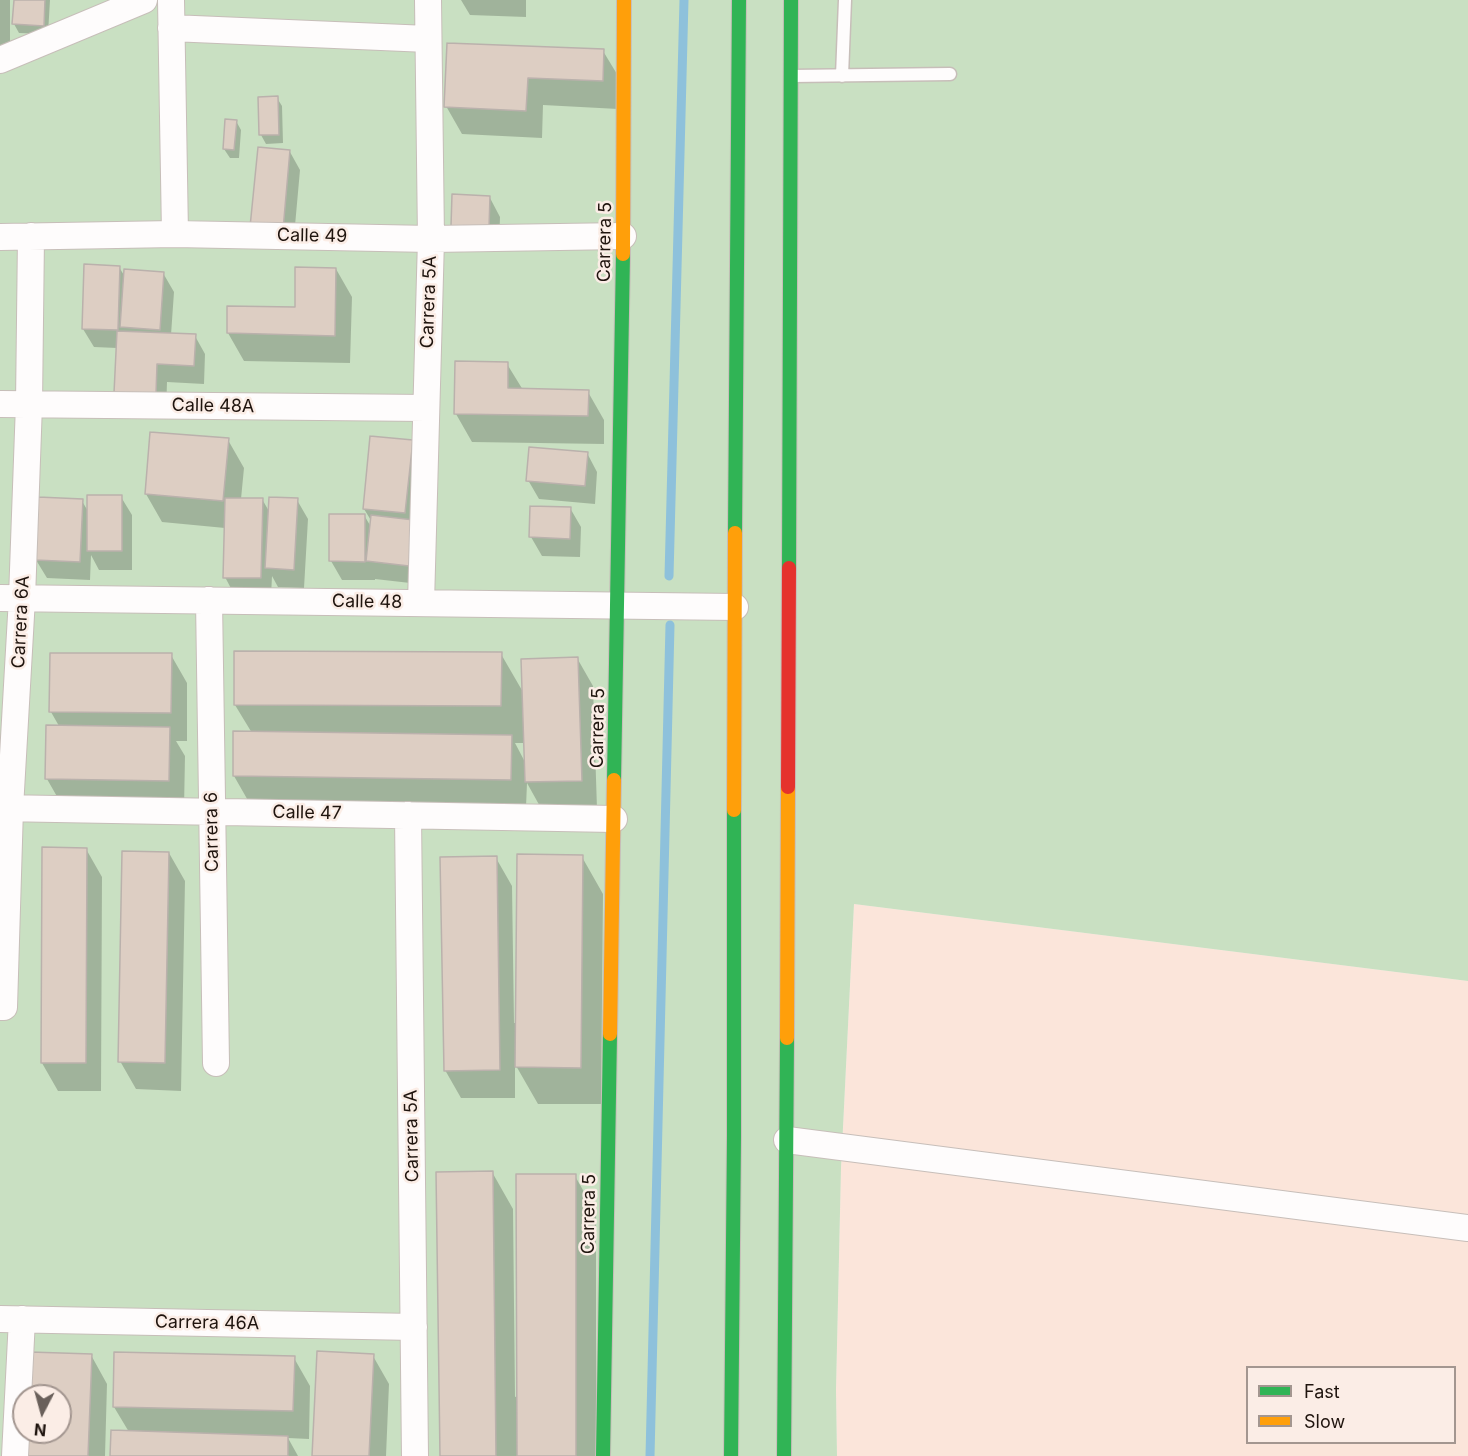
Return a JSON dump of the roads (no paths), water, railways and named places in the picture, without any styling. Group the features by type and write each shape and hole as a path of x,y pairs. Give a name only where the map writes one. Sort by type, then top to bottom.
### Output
{"main road":[{"name":"Carrera 5","path":"603,1456 618,605 624,0"},
{"path":"731,1456 740,0"},
{"path":"784,1456 791,0"}],"street":[{"path":"0,60 144,0"},
{"path":"171,0 175,234"},
{"name":"Carrera 5A","path":"421,603 431,239 428,0"},
{"path":"171,28 428,39"},
{"name":"Calle 49","path":"0,237 175,234 431,239 623,236"},
{"name":"Carrera 6A","path":"2,1007 11,598 28,404 31,236"},
{"name":"Calle 48A","path":"0,404 426,408"},
{"name":"Calle 48","path":"11,598 735,607"},
{"name":"Carrera 6","path":"208,600 216,1063"},
{"name":"Calle 47","path":"5,808 614,819"},
{"name":"Carrera 5A","path":"408,815 415,1456"},
{"path":"787,1140 1468,1227"},
{"path":"11,1319 15,1456"},
{"name":"Carrera 46A","path":"11,1319 414,1327"}],"lane":[{"path":"842,76 845,0"},
{"path":"790,76 950,75"}],"waterway":[{"path":"669,576 684,0"},
{"path":"650,1456 670,625"}]}
